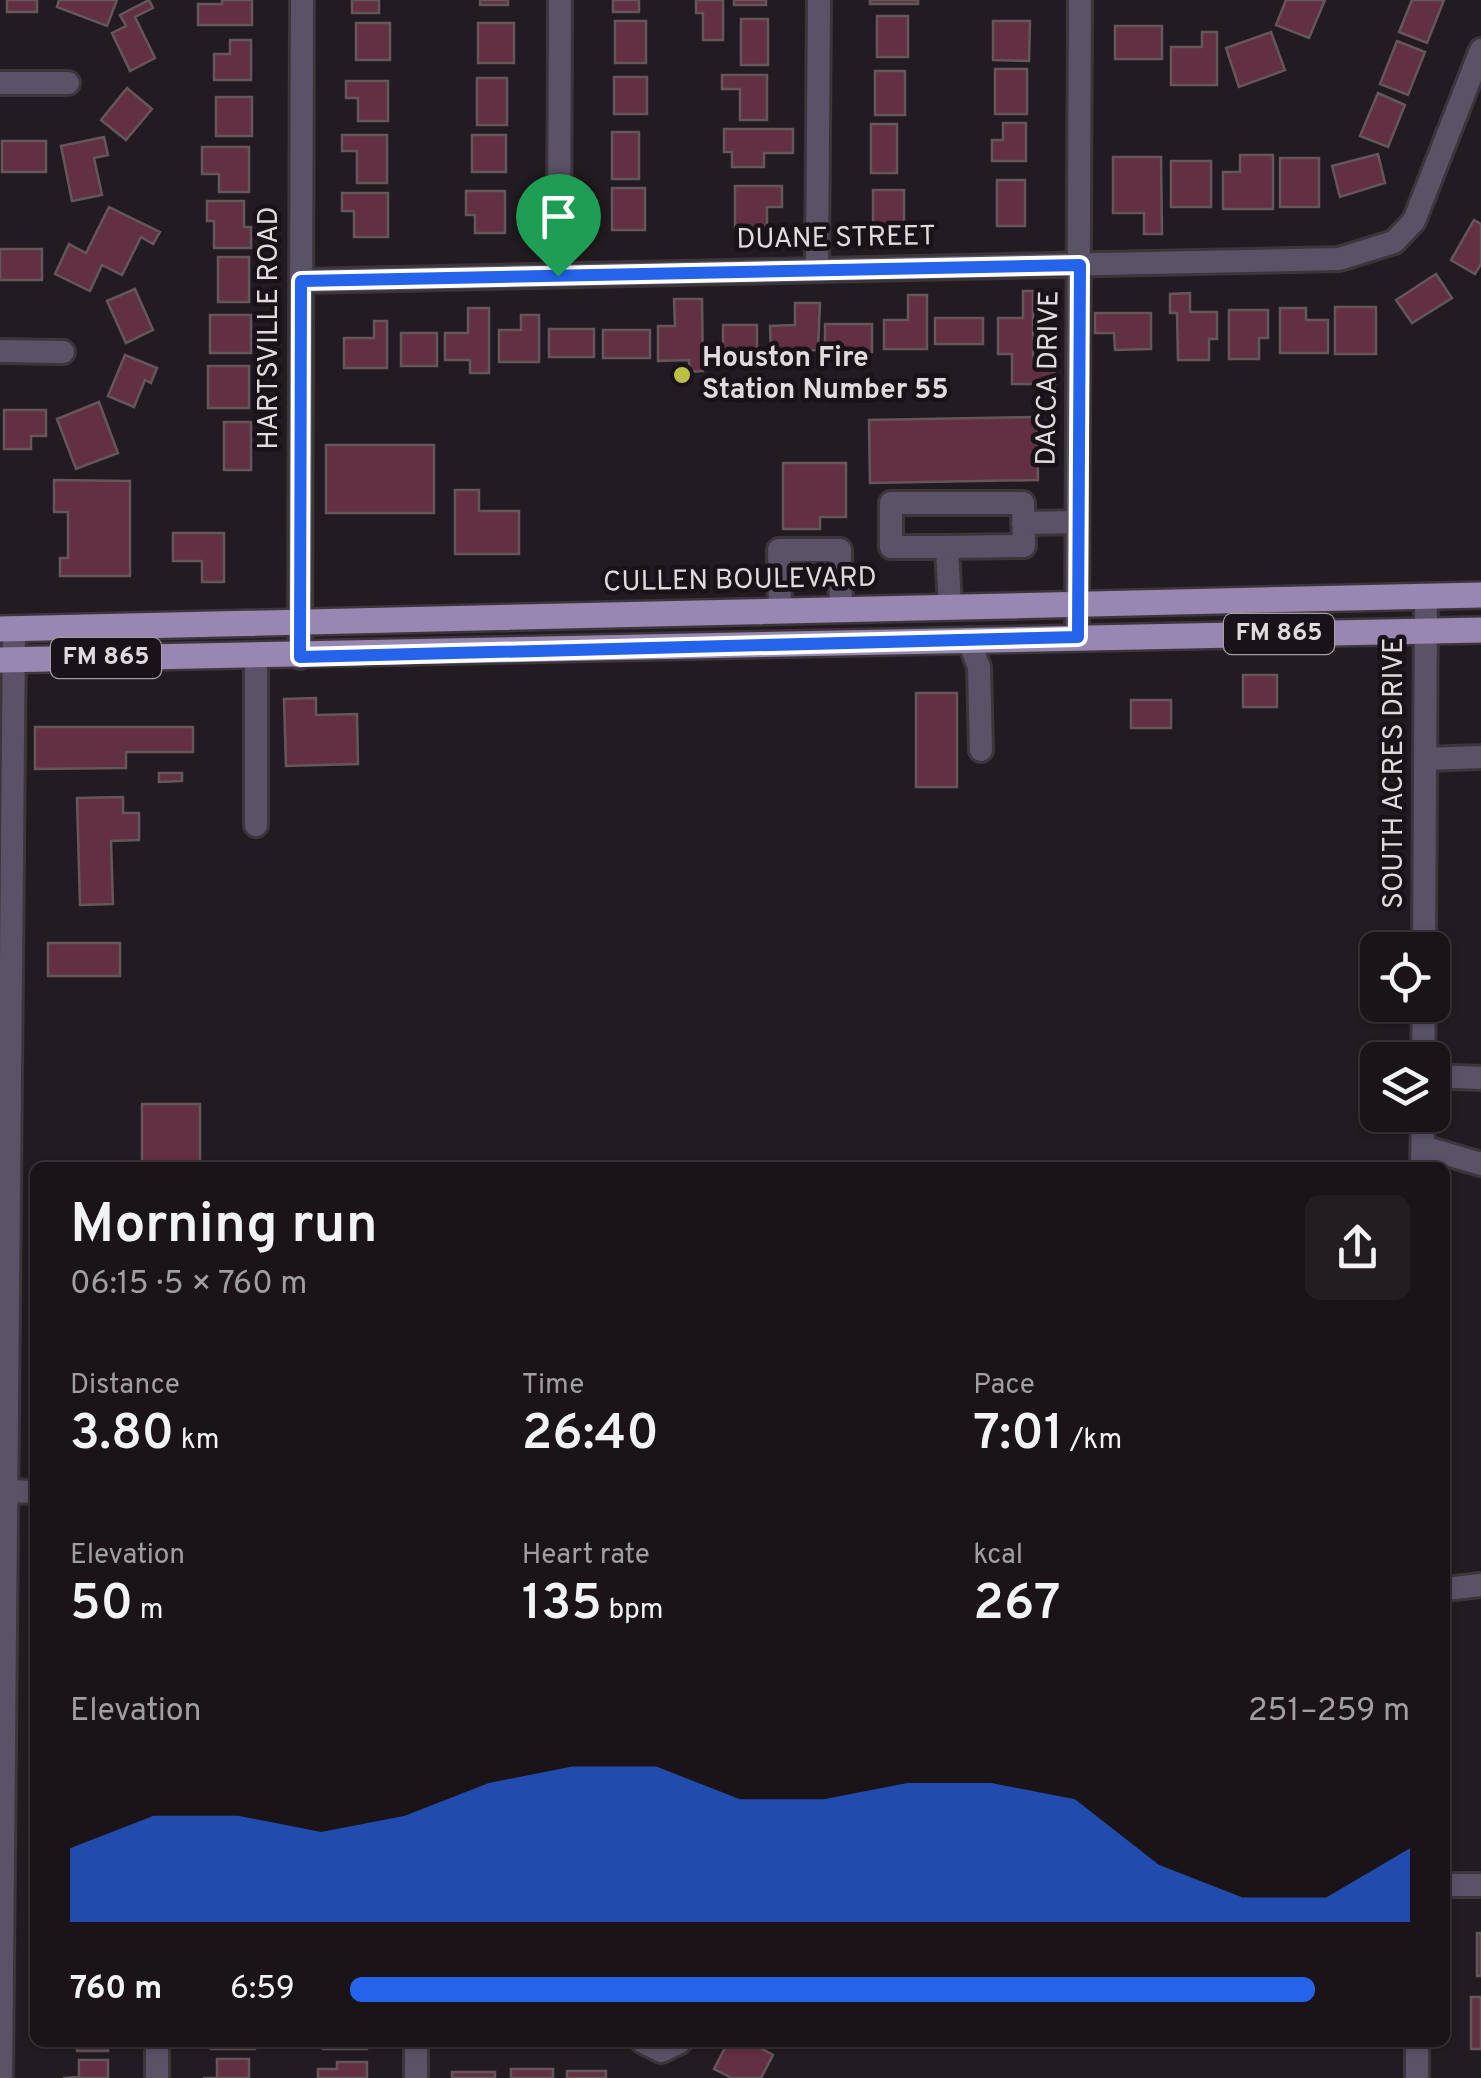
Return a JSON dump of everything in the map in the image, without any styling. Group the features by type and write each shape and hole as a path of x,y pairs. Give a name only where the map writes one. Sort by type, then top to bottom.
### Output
{"main road":[{"name":"CULLEN BOULEVARD","path":"7,629 1481,596"},
{"path":"787,610 793,643"},
{"path":"549,648 550,614"},
{"name":"FM 865","path":"7,660 1481,630"}],"street":[{"name":"HARTSVILLE ROAD","path":"300,657 302,0"},
{"path":"558,276 560,0"},
{"path":"817,269 819,0"},
{"name":"DACCA DRIVE","path":"1078,637 1080,0"},
{"name":"DUANE STREET","path":"301,281 1339,259 1394,242 1414,221 1481,50"},
{"path":"0,83 68,83"},
{"path":"0,351 63,352"},
{"path":"1022,503 1024,546 948,547 890,547 890,504 1022,503"},
{"path":"1023,522 1077,522"},
{"path":"948,547 950,607"},
{"path":"787,610 779,550 840,550 841,609"},
{"name":"SOUTH ACRES DRIVE","path":"1424,932 1426,597"},
{"path":"1,2078 8,1492 7,629"},
{"path":"968,639 980,667 982,750"},
{"path":"256,657 256,824"},
{"path":"1425,759 1481,757"},
{"path":"1450,1077 1481,1078"},
{"path":"1423,1132 1422,1157 1481,1164"},
{"path":"8,1492 30,1492"},
{"path":"1450,1588 1481,1585"},
{"path":"1450,1884 1481,1886"},
{"path":"157,2047 157,2078"},
{"path":"416,2047 416,2078"},
{"path":"1417,2047 1417,2078"}],"building":[{"path":"7,0 37,0 37,12 7,12"},
{"path":"59,0 117,0 107,26 57,7"},
{"path":"149,0 153,8 135,17 155,58 130,71 112,33 126,26 120,15"},
{"path":"222,0 252,0 252,25 198,25 198,4 222,4"},
{"path":"352,0 379,0 379,13 352,13"},
{"path":"480,0 508,0 508,5 480,5"},
{"path":"613,0 639,0 639,12 613,12"},
{"path":"696,0 723,0 723,40 703,40 703,13 696,13"},
{"path":"734,0 766,0 766,5 734,5"},
{"path":"870,0 918,0 918,4 870,4"},
{"path":"1286,0 1325,0 1309,38 1276,25"},
{"path":"1412,0 1444,0 1427,43 1399,32"},
{"path":"877,16 908,16 908,57 877,57"},
{"path":"741,19 768,19 768,65 741,65"},
{"path":"615,21 646,21 646,63 615,63"},
{"path":"993,21 1030,21 1029,61 993,60"},
{"path":"356,23 390,23 390,60 356,60"},
{"path":"478,23 514,23 514,63 478,63"},
{"path":"1115,26 1162,26 1162,59 1115,59"},
{"path":"1202,32 1217,32 1217,85 1171,85 1171,47 1202,47"},
{"path":"1271,32 1285,70 1239,87 1226,48"},
{"path":"230,40 251,40 251,80 214,80 214,54 230,54"},
{"path":"1397,41 1425,52 1408,95 1380,84"},
{"path":"995,69 1027,69 1027,114 995,114"},
{"path":"875,71 905,71 905,115 875,115"},
{"path":"722,75 767,75 767,120 740,120 740,89 722,89"},
{"path":"614,77 647,77 647,114 614,114"},
{"path":"477,78 507,78 507,125 477,125"},
{"path":"346,81 388,81 388,121 358,121 358,98 346,98"},
{"path":"127,88 152,109 126,140 101,120"},
{"path":"1378,93 1405,105 1388,147 1360,136"},
{"path":"216,97 252,97 252,136 216,136"},
{"path":"1003,123 1026,123 1026,161 992,161 992,140 1003,140"},
{"path":"871,124 897,124 897,173 871,173"},
{"path":"724,129 793,129 793,153 764,153 764,167 732,167 732,152 724,152"},
{"path":"612,132 639,132 639,179 612,179"},
{"path":"342,135 387,135 387,183 357,183 357,151 342,151"},
{"path":"472,135 506,135 506,172 472,172"},
{"path":"104,137 108,155 94,158 102,195 72,201 61,146"},
{"path":"2,141 46,141 46,172 2,172"},
{"path":"202,147 249,147 249,192 219,192 219,174 202,174"},
{"path":"1378,154 1385,183 1340,197 1332,166"},
{"path":"1240,155 1273,155 1273,209 1223,209 1223,172 1240,172"},
{"path":"1113,157 1161,157 1162,234 1144,234 1144,213 1113,213"},
{"path":"1280,158 1319,158 1319,207 1280,207"},
{"path":"1171,161 1211,161 1211,207 1171,207"},
{"path":"997,180 1025,180 1025,226 997,226"},
{"path":"735,186 782,186 782,207 767,207 767,227 735,227"},
{"path":"612,188 645,188 645,230 612,230"},
{"path":"873,190 904,190 904,232 873,232"},
{"path":"466,191 505,191 505,233 475,233 475,215 466,215"},
{"path":"342,193 388,193 388,237 354,237 354,211 342,211"},
{"path":"207,201 244,201 244,227 251,227 251,248 214,248 214,221 207,221"},
{"path":"109,207 160,232 153,244 141,237 122,275 102,265 90,291 55,274 69,244 86,253"},
{"path":"1474,220 1481,224 1481,264 1475,274 1451,260"},
{"path":"0,249 42,249 42,280 0,280"},
{"path":"218,257 249,257 249,302 218,302"},
{"path":"1436,274 1452,298 1412,323 1396,300"},
{"path":"135,289 153,330 126,343 107,301"},
{"path":"1023,291 1033,291 1033,364 1054,364 1055,384 1012,384 1012,354 998,354 998,318 1023,318"},
{"path":"1190,293 1190,312 1217,312 1217,339 1209,339 1209,360 1178,360 1177,313 1170,313 1170,294"},
{"path":"908,295 927,295 927,349 884,349 884,320 908,320"},
{"path":"674,299 702,299 703,371 689,372 689,360 658,361 658,326 675,326"},
{"path":"795,303 820,303 818,350 771,351 770,326 795,325"},
{"path":"1335,307 1376,307 1376,354 1335,354"},
{"path":"468,308 489,308 489,373 470,373 470,360 445,360 445,333 468,333"},
{"path":"1280,308 1306,308 1306,320 1328,320 1328,353 1280,353"},
{"path":"1229,310 1268,310 1268,338 1259,338 1259,359 1229,359"},
{"path":"1095,313 1151,313 1151,349 1115,350 1114,333 1095,333"},
{"path":"210,315 251,315 251,353 210,353"},
{"path":"521,315 539,315 539,362 499,362 499,330 521,330"},
{"path":"935,318 983,318 983,344 935,344"},
{"path":"374,321 387,321 387,368 344,368 344,338 374,338"},
{"path":"825,324 872,324 872,352 825,352"},
{"path":"723,325 757,325 757,357 723,357"},
{"path":"549,329 594,329 594,357 549,357"},
{"path":"603,330 650,330 650,358 603,358"},
{"path":"401,333 437,333 437,366 401,366"},
{"path":"125,355 157,368 151,383 145,380 134,407 108,396"},
{"path":"208,366 249,366 249,408 208,408"},
{"path":"99,402 118,453 76,469 57,419"},
{"path":"4,410 46,410 46,436 31,436 31,449 4,449"},
{"path":"1037,417 1038,480 870,483 869,420"},
{"path":"224,422 251,422 251,470 224,470"},
{"path":"326,445 434,445 434,513 326,513"},
{"path":"783,463 846,463 846,517 820,517 820,529 783,529"},
{"path":"54,480 130,481 130,576 60,576 60,558 68,558 68,512 54,512"},
{"path":"455,490 479,490 479,511 519,511 519,554 455,554"},
{"path":"173,533 224,533 224,582 202,582 202,561 173,561"},
{"path":"1243,675 1277,675 1277,707 1243,707"},
{"path":"916,693 957,693 957,787 916,787"},
{"path":"316,698 316,715 357,714 358,764 286,766 284,699"},
{"path":"1131,700 1171,700 1171,728 1131,728"},
{"path":"35,727 193,727 193,752 126,752 126,768 35,769"},
{"path":"159,773 182,773 182,781 159,782"},
{"path":"123,797 123,813 139,813 139,840 111,841 113,904 80,905 77,798"},
{"path":"48,943 120,943 120,976 48,976"},
{"path":"142,1104 200,1104 200,1162 142,1162"},
{"path":"1477,1933 1481,1933 1481,1976 1477,1976"},
{"path":"1471,1997 1481,1997 1481,2049 1471,2049"},
{"path":"77,2047 108,2047 108,2051 77,2051"},
{"path":"211,2047 255,2047 255,2049"},
{"path":"323,2047 367,2047 367,2049"},
{"path":"725,2047 758,2047 773,2055 761,2078 732,2078 714,2069"},
{"path":"217,2059 249,2059 249,2078 217,2078"},
{"path":"79,2060 108,2060 108,2078 63,2078 79,2077"},
{"path":"337,2062 367,2062 367,2078 318,2078 318,2069 337,2069"},
{"path":"511,2069 553,2069 553,2078 511,2078"},
{"path":"567,2071 606,2071 606,2078 567,2078"},
{"path":"452,2072 495,2072 495,2078 452,2078"}],"place":[{"name":"Houston Fire Station Number 55","path":"682,375"}],"route":[{"path":"1080,265 1078,637 300,657 301,281 558,276 1080,265"}]}
